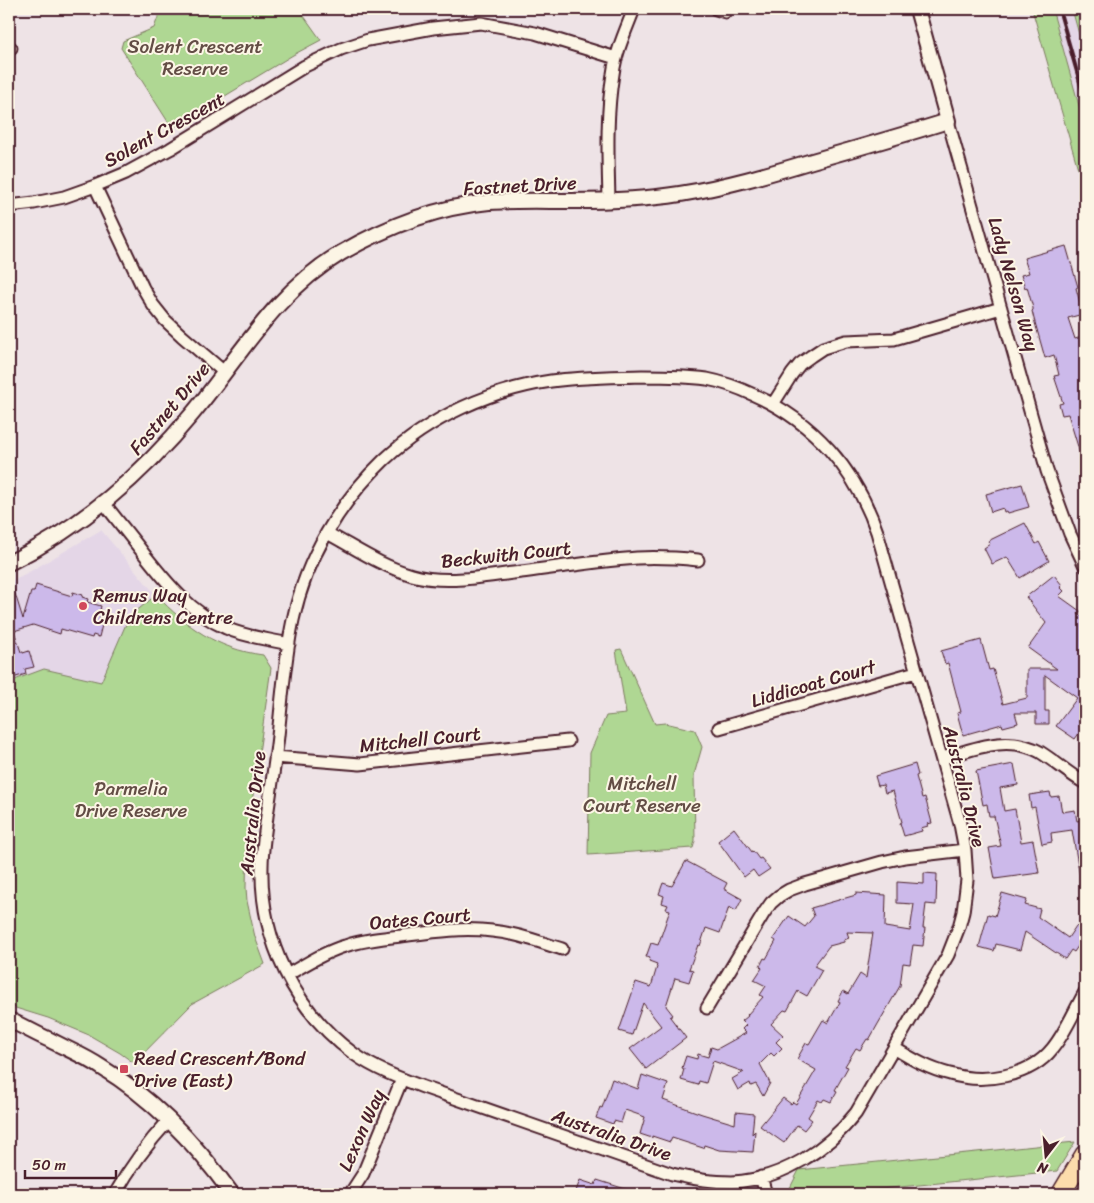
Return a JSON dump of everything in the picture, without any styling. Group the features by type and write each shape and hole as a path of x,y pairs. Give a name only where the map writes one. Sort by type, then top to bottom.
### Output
{"main road":[{"path":"1061,1194 1085,1154"}],"street":[{"path":"609,200 608,111 616,58 634,9"},
{"name":"Lady Nelson Way","path":"917,9 1056,497 1085,566"},
{"name":"Solent Crescent","path":"9,206 64,197 126,173 170,149 305,66 368,40 433,28 481,23 535,33 616,58"},
{"name":"Fastnet Drive","path":"9,563 68,530 104,503 139,472 194,412 264,320 305,279 358,243 420,217 488,202 649,198 706,190 762,176 948,122"},
{"path":"95,186 143,288 153,305 165,320 224,372"},
{"path":"773,404 800,364 823,348 846,341 894,339 1001,308"},
{"name":"Australia Drive","path":"642,376 688,377 726,384 773,404 814,433 826,445 845,469 862,497 876,532 960,824 965,850 966,888 959,927 941,968 856,1113 819,1150 778,1172 746,1180 702,1180 672,1174 402,1079 370,1064 343,1045 308,1010 287,975 271,940 265,914 262,866 263,845 293,620 309,569 327,533 361,485 384,460 414,436 451,413 482,399 511,389 552,381 642,376"},
{"path":"104,503 160,575 191,607 214,622 238,633 289,644"},
{"name":"Beckwith Court","path":"327,533 397,570 420,577 444,580 476,578 636,558 698,560"},
{"name":"Liddicoat Court","path":"719,728 916,672"},
{"name":"Mitchell Court","path":"275,757 360,764 568,741"},
{"path":"942,758 991,745 1019,744 1040,752 1085,783"},
{"path":"707,1008 764,913 771,904 789,890 882,862 965,850"},
{"name":"Oates Court","path":"287,975 343,946 366,940 432,932 466,929 492,931 516,935 562,949"},
{"path":"894,1048 925,1066 951,1075 967,1078 988,1078 1023,1071 1036,1064 1052,1049 1059,1040 1085,992"},
{"path":"9,1020 100,1066 133,1089 189,1139 232,1194"},
{"path":"9,1030 46,1038"},
{"name":"Lexon Way","path":"350,1194 363,1174 402,1079"},
{"path":"115,1194 140,1154 169,1120"},
{"path":"761,1177 766,1194"}],"shaded area":[{"path":"1052,9 1072,9 1085,56 1085,127"},
{"name":"Remus Way Childrens Centre","path":"101,530 156,595 129,618 101,682 44,669 9,682 9,582"}],"green space":[{"name":"Solent Crescent Reserve","path":"161,9 299,9 321,40 172,128 121,48 123,41 154,28"},
{"path":"1032,9 1052,9 1085,127 1085,193"},
{"path":"1072,9 1085,9 1085,56"},
{"name":"Parmelia Drive Reserve","path":"156,595 179,617 204,635 231,648 263,655 271,668 247,838 247,901 255,937 265,964 192,1004 134,1063 89,1035 48,1018 9,1006 14,833 9,788 9,682 44,669 101,682 129,617"},
{"name":"Mitchell Court Reserve","path":"621,649 655,724 665,723 695,730 702,747 694,775 695,841 693,848 588,855 590,753 606,716 626,714 616,650"},
{"path":"1075,1142 1057,1171 831,1194 787,1194 799,1170"}],"building":[{"path":"1066,246 1078,287 1076,288 1083,314 1068,318 1075,339 1085,336 1085,463 1083,463 1068,414 1062,415 1059,404 1063,403 1054,376 1059,375 1054,355 1045,358 1027,287 1025,288 1021,275 1029,273 1024,258"},
{"path":"1022,484 1029,507 1008,513 1007,511 1004,512 1003,508 991,512 986,494"},
{"path":"1025,523 1036,544 1039,542 1049,561 1020,578 1007,557 992,564 984,548 990,544 988,541"},
{"path":"1054,575 1064,591 1059,596 1080,611 1078,614 1085,619 1085,710 1079,717 1085,722 1085,725 1075,739 1056,726 1077,698 1045,675 1045,711 1049,711 1049,724 1036,724 1036,713 1015,713 1018,723 1003,727 1002,724 963,735 957,713 961,712 948,663 945,664 941,651 981,640 989,670 993,669 1003,704 1027,698 1027,669 1057,669 1028,648 1046,623 1026,597"},
{"path":"11,581 23,619 31,592 34,592 36,585 72,596 73,592 83,595 82,597 88,599 87,602 101,606 100,620 103,621 99,637 93,635 92,638 61,629 60,634 33,625 14,631 21,652 29,651 34,667 25,669 26,674 9,679 9,582"},
{"path":"915,764 922,798 925,797 932,823 921,828 922,831 904,836 893,791 885,793 883,785 878,786 875,776"},
{"path":"1014,764 1018,785 1000,788 1004,811 1015,809 1021,842 1033,840 1039,873 995,879 989,848 1001,846 994,816 989,816 987,804 983,805 976,771"},
{"path":"1050,792 1051,797 1059,796 1062,812 1075,810 1077,821 1085,819 1085,877 1080,877 1072,830 1051,833 1052,842 1042,844 1035,807 1031,808 1029,795"},
{"path":"734,828 752,852 759,859 761,858 770,869 758,877 753,870 744,877 718,841"},
{"path":"686,861 727,883 724,889 742,899 736,911 729,907 720,933 706,928 689,969 693,970 689,982 675,978 666,1006 673,1015 670,1017 686,1038 646,1069 630,1049 661,1026 643,1003 632,1035 619,1031 636,982 651,987 657,964 649,961 650,958 646,957 651,943 658,945 670,910 666,909 668,905 662,903 664,896 659,894 663,883 672,886"},
{"path":"924,873 937,874 936,905 926,904 923,946 913,945 910,964 903,963 900,986 869,1040 867,1039 860,1050 856,1048 845,1066 848,1067 835,1090 837,1091 831,1102 824,1099 822,1102 818,1100 808,1117 812,1120 804,1130 797,1125 784,1143 760,1126 783,1098 791,1104 793,1102 796,1104 816,1070 797,1059 806,1043 809,1044 823,1020 828,1023 840,1002 838,1001 843,991 848,994 860,974 866,978 873,933 847,932 849,938 844,940 844,942 829,946 814,966 822,970 807,996 798,991 787,1011 784,1010 771,1024 783,1035 776,1042 782,1048 774,1056 771,1053 760,1064 770,1083 763,1096 756,1084 751,1086 750,1083 738,1090 732,1079 744,1072 713,1061 706,1083 699,1081 698,1085 681,1080 686,1056 697,1059 698,1054 708,1057 711,1047 717,1049 746,1033 742,1029 746,1025 742,1021 763,997 760,995 766,986 754,980 762,968 760,966 764,958 766,959 776,941 773,939 789,916 805,927 814,916 811,908 856,895 856,893 886,895 885,927 910,931 914,904 897,903 897,882 924,884"},
{"path":"1002,893 1027,900 1025,905 1040,909 1038,917 1068,938 1076,926 1085,932 1085,936 1074,952 1071,950 1065,959 1025,932 1020,950 996,944 994,951 979,947 988,914 995,916"},
{"path":"642,1075 668,1084 663,1100 702,1114 735,1124 736,1112 754,1114 753,1152 719,1150 704,1145 703,1148 672,1138 670,1142 652,1136 652,1138 640,1134 645,1117 625,1110 621,1123 614,1121 613,1124 596,1118 600,1107 602,1108 612,1079 638,1089"},
{"path":"580,1180 595,1185 597,1180 638,1193 575,1194"}],"railway":[{"path":"1059,9 1085,100"}],"place":[{"name":"Remus Way Childrens Centre","path":"83,606"},
{"name":"Reed Crescent/Bond Drive (East)","path":"124,1069"}]}
